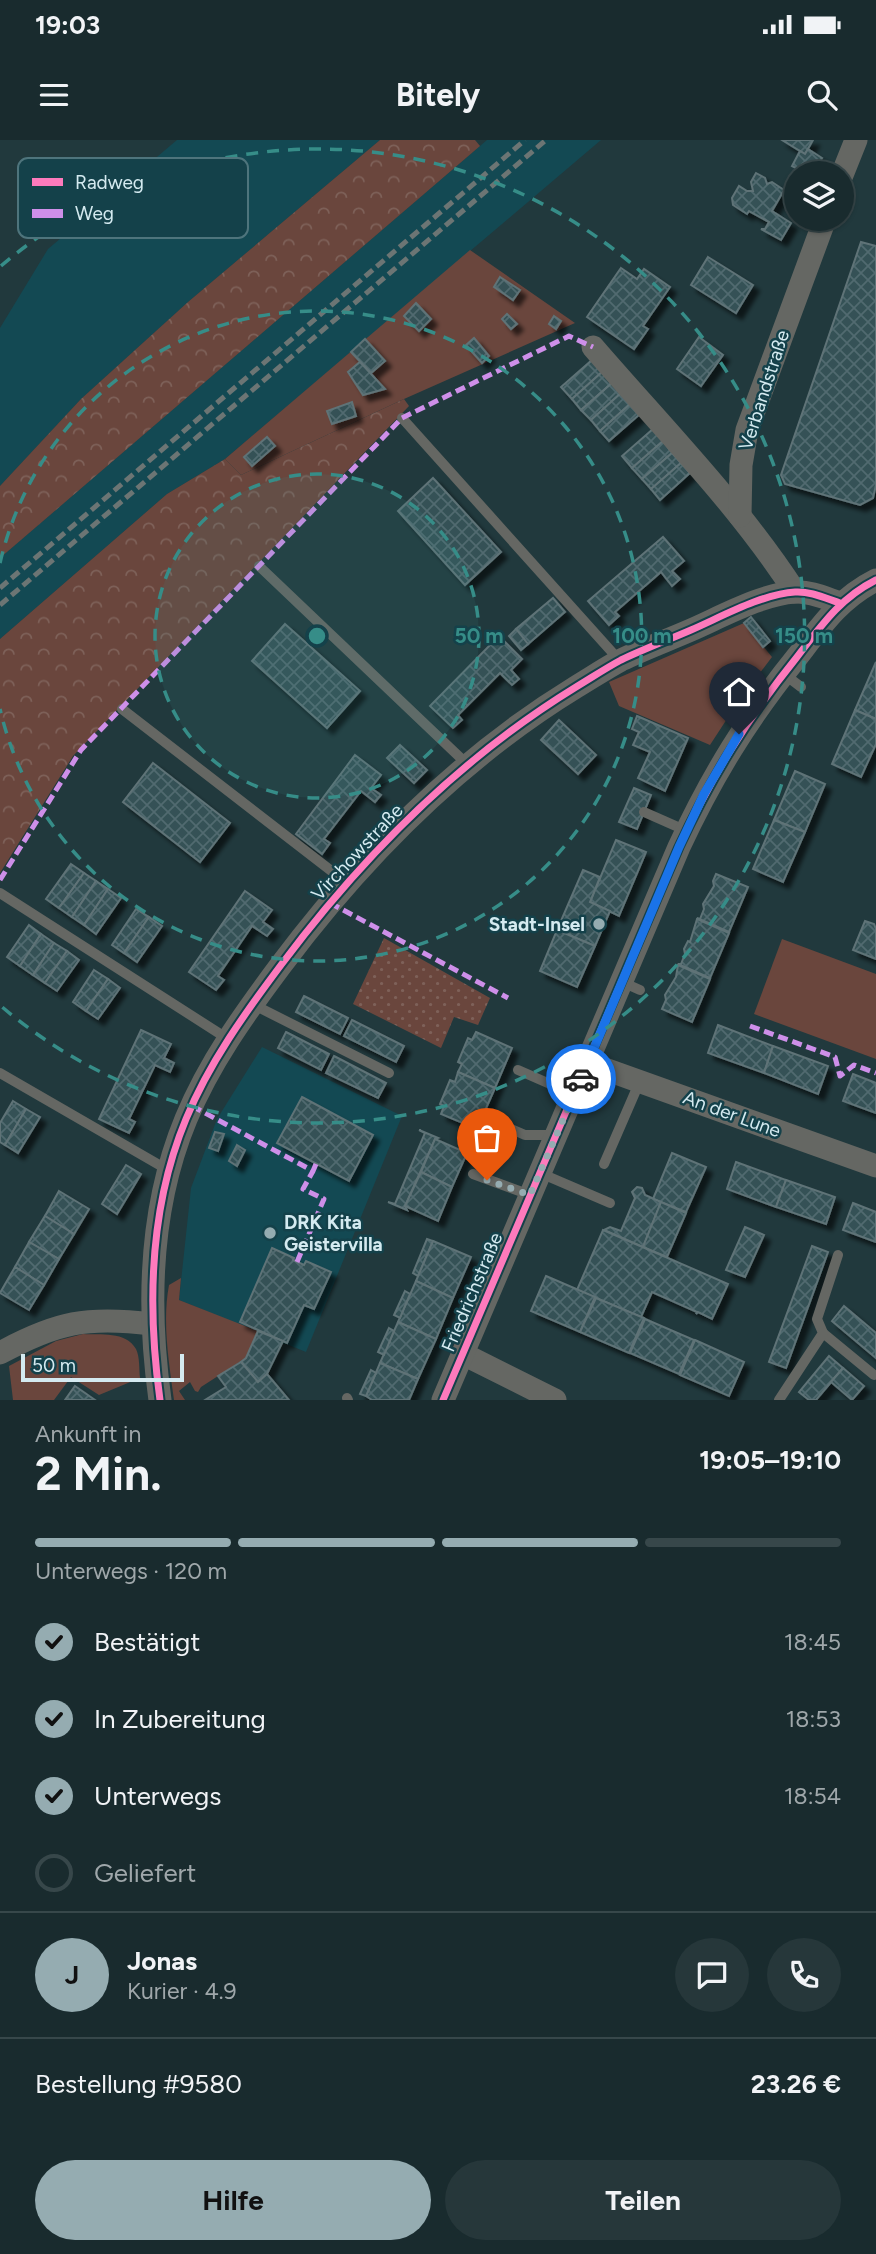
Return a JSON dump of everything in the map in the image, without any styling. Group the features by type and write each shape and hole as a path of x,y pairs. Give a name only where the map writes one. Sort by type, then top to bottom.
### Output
{"street":[{"path":"848,161 856,140"},
{"name":"Verbandstraße","path":"740,516 741,465 747,430 821,231"},
{"path":"593,348 740,516 776,561 795,592"},
{"path":"839,603 876,580"},
{"name":"Virchowstraße","path":"160,1400 152,1324 154,1245 168,1170 186,1118 228,1039 296,945 347,883 404,823 467,764 540,709 620,661 769,598 795,592 817,594 839,603"},
{"name":"Friedrichstraße","path":"443,1400 588,1063 631,986 687,831 718,787 739,734 792,680 839,603"},
{"name":"An der Lune","path":"588,1063 876,1166"},
{"path":"0,1353 54,1327 79,1321 117,1320 152,1324"},
{"path":"463,1354 555,1400"}],"lane":[{"path":"402,418 620,661"},
{"path":"259,566 467,764"},
{"name":"Virchowstraße","path":"122,709 347,883"},
{"path":"644,812 687,831"},
{"path":"0,892 228,1039"},
{"path":"252,1004 389,1073"},
{"path":"518,1070 550,1084 571,1103"},
{"path":"0,1073 168,1170"},
{"path":"604,1164 640,1081"},
{"path":"495,1122 525,1135 557,1135"},
{"path":"540,1173 610,1203"},
{"path":"472,1174 530,1195"},
{"path":"838,1255 817,1319 823,1334 874,1375"},
{"path":"779,1400 823,1334"}],"shaded area":[{"path":"177,140 380,140 188,302 81,399 0,486 0,328 48,249 61,238 248,238 248,158 156,158"},
{"path":"487,140 601,140 225,459 167,494 0,639 0,558"},
{"name":"DRK Kita Geistervilla","path":"262,1047 402,1116 306,1352 179,1300 191,1188 217,1119"}],"green space":[{"path":"380,140 475,140 480,146 0,558 0,486 81,399 188,302"},
{"path":"470,250 575,323 241,475 225,459"},
{"path":"404,399 409,406 73,756 0,873 0,639 167,494 225,459 241,475"},
{"path":"744,623 772,657 710,745 619,706 609,682"},
{"path":"384,938 490,998 478,1025 454,1017 441,1048 353,1004"},
{"path":"782,939 876,974 876,1059 754,1014"},
{"path":"181,1278 179,1300 258,1331 246,1358 201,1387 198,1392 190,1382 179,1391 185,1400 174,1400 166,1313 169,1285"},
{"path":"83,1334 112,1335 132,1343 138,1356 140,1378 99,1395 71,1377 54,1400 13,1400 9,1366 56,1341"}],"building":[{"path":"782,140 813,140 805,154"},
{"path":"808,149 822,158 820,161 795,161 800,151 805,154"},
{"path":"756,173 765,178 767,184 772,182 784,190 772,211 784,219 784,231 786,231 781,240 761,229 765,229 769,222 749,211 747,214 733,205 732,198 739,186 753,191 751,182"},
{"path":"861,242 876,246 876,485 873,498 860,505 785,484 781,475"},
{"path":"708,257 753,285 736,313 691,285"},
{"path":"621,268 637,279 644,269 670,287 643,326 648,329 634,349 587,317"},
{"path":"500,277 520,290 513,300 494,287"},
{"path":"416,303 431,319 419,331 404,316"},
{"path":"507,314 517,324 511,329 502,319"},
{"path":"554,316 561,321 556,329 549,324"},
{"path":"699,337 723,355 701,386 677,369"},
{"path":"474,338 489,356 482,363 466,345"},
{"path":"365,339 385,361 371,373 351,352"},
{"path":"592,360 602,372 572,399 561,387"},
{"path":"360,362 385,389 363,395 348,372"},
{"path":"602,372 612,383 581,410 572,399"},
{"path":"612,383 621,393 591,420 581,410"},
{"path":"621,393 630,404 600,431 591,420"},
{"path":"352,402 356,416 332,424 327,411"},
{"path":"630,404 640,414 609,441 600,431"},
{"path":"653,429 663,441 632,468 622,456"},
{"path":"267,437 275,446 252,466 244,457"},
{"path":"663,441 672,453 642,479 632,468"},
{"path":"672,453 681,463 651,489 642,479"},
{"path":"681,463 690,473 660,500 651,489"},
{"path":"433,478 501,552 465,585 398,511"},
{"path":"663,537 684,561 672,571 680,579 672,586 661,572 615,612 619,616 609,625 588,601"},
{"path":"553,598 565,612 528,644 516,629"},
{"path":"751,617 770,641 763,647 744,623"},
{"path":"285,624 360,691 327,728 252,661"},
{"path":"516,629 528,644 521,650 509,636"},
{"path":"499,636 522,659 511,670 519,679 512,685 500,673 458,715 462,720 453,728 430,706"},
{"path":"876,662 876,719 855,710"},
{"path":"855,710 876,719 876,744 861,777 832,764"},
{"path":"637,716 688,738 665,791 638,778 650,752 633,745 639,732 632,729"},
{"path":"559,720 596,755 578,774 541,740"},
{"path":"400,745 427,770 414,783 387,758"},
{"path":"355,755 381,775 371,788 381,795 375,802 361,791 324,839 330,843 322,854 296,834"},
{"path":"153,763 230,823 200,862 123,802"},
{"path":"795,771 825,784 805,832 774,820"},
{"path":"634,788 651,795 637,829 619,822"},
{"path":"774,820 805,832 783,882 753,869"},
{"path":"616,840 646,852 619,916 590,902"},
{"path":"71,864 84,873 59,908 46,899"},
{"path":"583,870 600,877 590,902 610,911 595,946 557,930"},
{"path":"84,873 96,881 72,917 59,908"},
{"path":"716,874 748,887 729,932 697,918 700,919 703,904 714,886"},
{"path":"96,881 108,889 84,925 72,917"},
{"path":"108,889 121,898 96,934 84,925"},
{"path":"245,891 272,910 263,922 273,929 267,936 252,926 218,976 224,980 216,990 189,972"},
{"path":"136,909 149,917 124,953 112,945"},
{"path":"149,917 162,926 137,962 124,953"},
{"path":"697,919 729,933 710,978 678,964 681,964 684,949 688,941 690,942"},
{"path":"865,921 874,924 876,929 876,959 853,950"},
{"path":"29,925 41,934 20,966 7,957"},
{"path":"557,930 595,946 577,987 540,971"},
{"path":"41,934 54,943 33,975 20,966"},
{"path":"54,943 67,951 45,983 33,975"},
{"path":"67,951 79,960 57,991 45,983"},
{"path":"678,965 710,979 692,1022 662,1009 665,995 676,977"},
{"path":"94,970 108,979 86,1011 73,1002"},
{"path":"108,979 120,988 98,1019 86,1011"},
{"path":"304,996 348,1018 340,1034 296,1012"},
{"path":"352,1020 404,1046 396,1062 344,1036"},
{"path":"718,1025 773,1046 764,1073 708,1053"},
{"path":"141,1030 171,1044 164,1058 174,1063 170,1072 155,1065 129,1119 135,1122 129,1133 99,1119"},
{"path":"286,1032 329,1054 321,1070 278,1048"},
{"path":"476,1032 512,1048 495,1088 458,1072 462,1064 458,1062 468,1038 472,1040"},
{"path":"773,1046 828,1066 818,1094 764,1073"},
{"path":"334,1056 386,1083 378,1098 326,1073"},
{"path":"458,1072 495,1088 477,1129 441,1114 444,1106 440,1104 450,1080 455,1082"},
{"path":"853,1074 876,1083 876,1113 843,1101"},
{"path":"302,1097 373,1135 349,1181 277,1143"},
{"path":"13,1101 26,1109 5,1145 0,1142 0,1123"},
{"path":"26,1109 40,1117 18,1153 5,1145"},
{"path":"419,1130 438,1138 435,1139 405,1206 407,1210 388,1202 395,1204 425,1133"},
{"path":"215,1132 224,1134 218,1151 209,1148"},
{"path":"435,1139 467,1153 452,1187 421,1172"},
{"path":"237,1145 245,1150 237,1166 229,1161"},
{"path":"672,1153 706,1167 686,1212 653,1199"},
{"path":"736,1162 786,1180 776,1207 727,1189"},
{"path":"126,1165 141,1174 117,1214 102,1204"},
{"path":"421,1172 452,1187 438,1221 405,1206"},
{"path":"786,1180 835,1197 826,1224 776,1207"},
{"path":"637,1187 642,1188 645,1195 661,1202 643,1247 604,1230 610,1227 621,1231 635,1198 632,1192"},
{"path":"59,1191 89,1209 74,1234 45,1216"},
{"path":"661,1202 686,1213 667,1257 643,1247"},
{"path":"853,1203 876,1212 876,1242 843,1230"},
{"path":"45,1216 74,1234 59,1259 29,1242"},
{"path":"745,1227 764,1235 745,1277 726,1270"},
{"path":"603,1230 728,1284 712,1319 652,1292 641,1317 577,1290"},
{"path":"427,1239 433,1241 418,1276 413,1273"},
{"path":"433,1241 471,1257 453,1298 416,1281"},
{"path":"29,1242 59,1259 44,1285 15,1267"},
{"path":"812,1246 828,1252 786,1368 769,1362"},
{"path":"272,1248 304,1265 306,1261 331,1272 314,1309 304,1305 287,1343 240,1322"},
{"path":"15,1267 44,1285 29,1310 0,1293"},
{"path":"546,1276 595,1297 580,1332 531,1311"},
{"path":"416,1281 453,1298 436,1339 398,1322"},
{"path":"405,1291 410,1294 400,1318 394,1315"},
{"path":"596,1298 644,1318 629,1353 580,1332"},
{"path":"844,1306 876,1333 876,1358 832,1321"},
{"path":"645,1319 694,1340 679,1374 630,1353"},
{"path":"398,1322 436,1339 418,1379 380,1363"},
{"path":"389,1328 394,1331 384,1355 378,1352"},
{"path":"258,1331 283,1341 267,1374 258,1382 241,1362 246,1358"},
{"path":"695,1340 744,1362 729,1396 680,1375"},
{"path":"829,1356 843,1368 816,1400 809,1400 799,1392"},
{"path":"241,1362 258,1382 267,1374 289,1400 205,1400 226,1387 218,1376"},
{"path":"380,1363 418,1379 409,1400 372,1400 366,1396"},
{"path":"843,1368 864,1386 852,1400 831,1382"},
{"path":"371,1370 376,1373 366,1396 360,1394"},
{"path":"75,1386 95,1400 65,1400"}],"railway":[{"path":"0,588 525,140"},
{"path":"0,605 546,140"}],"marked path":[{"path":"0,880 81,750 402,418 569,336 593,347"},
{"path":"330,903 508,998"},
{"path":"750,1026 835,1057 840,1076 854,1065 876,1073"},
{"path":"192,1106 313,1171 316,1164"},
{"path":"297,1262 324,1199 303,1189 313,1171"}],"cycle path":[{"path":"443,1400 679,847 704,796 746,726 814,634 852,595 876,580"},
{"path":"160,1400 153,1329 154,1258 164,1187 186,1119 205,1078 254,1001 345,886 415,812 492,745 533,715 615,663 769,597 801,592 840,603"}],"way so far":[{"path":"487,1180 530,1195 581,1079"}],"place":[{"name":"Stadt-Insel","path":"599,924"},
{"name":"DRK Kita Geistervilla","path":"270,1233"}],"route":[{"path":"581,1079 679,847 704,794 739,734"}]}
